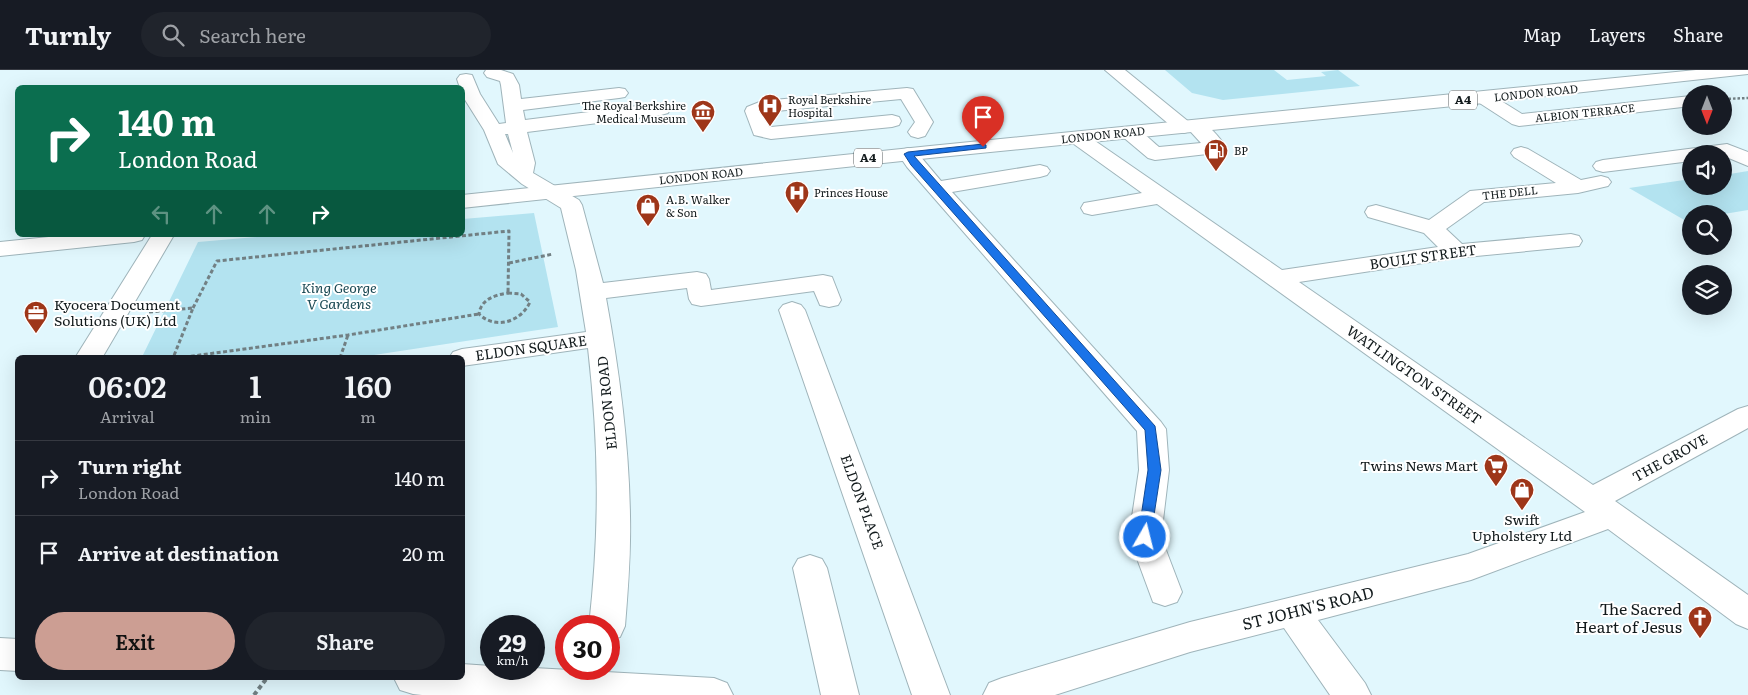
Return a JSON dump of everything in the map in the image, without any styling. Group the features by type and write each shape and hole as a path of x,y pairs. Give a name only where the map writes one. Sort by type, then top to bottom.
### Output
{"street":[{"path":"1114,70 1216,147 1155,154 1130,132"},
{"path":"1743,70 1748,73"},
{"name":"LONDON ROAD","path":"465,202 919,146 1078,138 1484,98 1743,70"},
{"path":"460,75 484,77 495,72 507,78 525,163 522,174"},
{"name":"ELDON ROAD","path":"460,75 494,130 505,160 522,174 571,205 583,248 600,338 612,446 614,501 613,570 607,615"},
{"path":"1672,78 1686,85"},
{"path":"513,106 619,93"},
{"path":"892,121 772,134 761,131 754,112 762,108 907,93 924,122 914,163 1151,429 1154,470 1145,537 1165,592"},
{"path":"877,96 892,121 919,146"},
{"name":"ALBION TERRACE","path":"1484,98 1519,120 1682,103"},
{"path":"494,130 661,109"},
{"name":"WATLINGTON STREET","path":"1078,138 1601,507 1748,614"},
{"path":"1732,149 1748,147"},
{"path":"1732,152 1748,160"},
{"path":"1521,153 1578,187"},
{"name":"THE DELL","path":"1432,228 1478,196 1578,187 1602,174 1682,157"},
{"path":"937,188 1040,171"},
{"path":"1092,208 1160,196"},
{"path":"1376,212 1432,228 1456,251"},
{"path":"0,249 115,237"},
{"path":"90,355 162,237"},
{"name":"BOULT STREET","path":"1276,278 1456,251 1571,241"},
{"path":"592,292 697,279 701,299 824,282 829,300"},
{"name":"ELDON PLACE","path":"792,310 931,695"},
{"name":"ELDON SQUARE","path":"465,358 600,338"},
{"name":"THE GROVE","path":"1601,507 1615,488 1748,416"},
{"name":"ST JOHN'S ROAD","path":"1002,695 1190,637 1459,570 1601,507"},
{"path":"810,568 840,695"},
{"path":"1292,612 1352,695"},
{"path":"0,654 15,655"},
{"path":"465,680 600,684 702,694"}],"path":[{"path":"1732,99 1748,98"},
{"path":"465,236 509,231 508,293"},
{"path":"174,355 193,308 217,261 451,237"},
{"path":"508,263 583,248"},
{"path":"508,293 523,295 530,302 526,312 512,320 494,322 482,318 479,314 482,304 493,296 508,293"},
{"path":"114,316 193,308"},
{"path":"200,355 348,335 479,314"},
{"path":"341,355 348,335"},
{"path":"254,695 265,680"}],"green space":[{"path":"1165,70 1274,70 1287,80 1326,76 1321,72 1338,70 1360,86 1223,100 1192,93"},
{"path":"1748,171 1748,210 1732,213 1732,205 1682,205 1682,219 1629,188 1682,180 1682,195 1732,195 1732,174"},
{"name":"King George V Gardens","path":"534,213 558,327 374,355 143,355 198,242 257,237 465,237 465,219"}],"place":[{"name":"Royal Berkshire Hospital","path":"770,127"},
{"name":"The Royal Berkshire Medical Museum","path":"703,133"},
{"name":"BP","path":"1216,172"},
{"name":"Princes House","path":"797,214"},
{"name":"A.B. Walker & Son","path":"648,227"},
{"name":"Kyocera Document Solutions (UK) Ltd","path":"36,334"},
{"name":"Twins News Mart","path":"1496,487"},
{"name":"Swift Upholstery Ltd","path":"1522,511"},
{"name":"The Sacred Heart of Jesus","path":"1700,639"}],"route":[{"path":"983,147 908,154 1151,429 1154,470 1145,537"}]}
